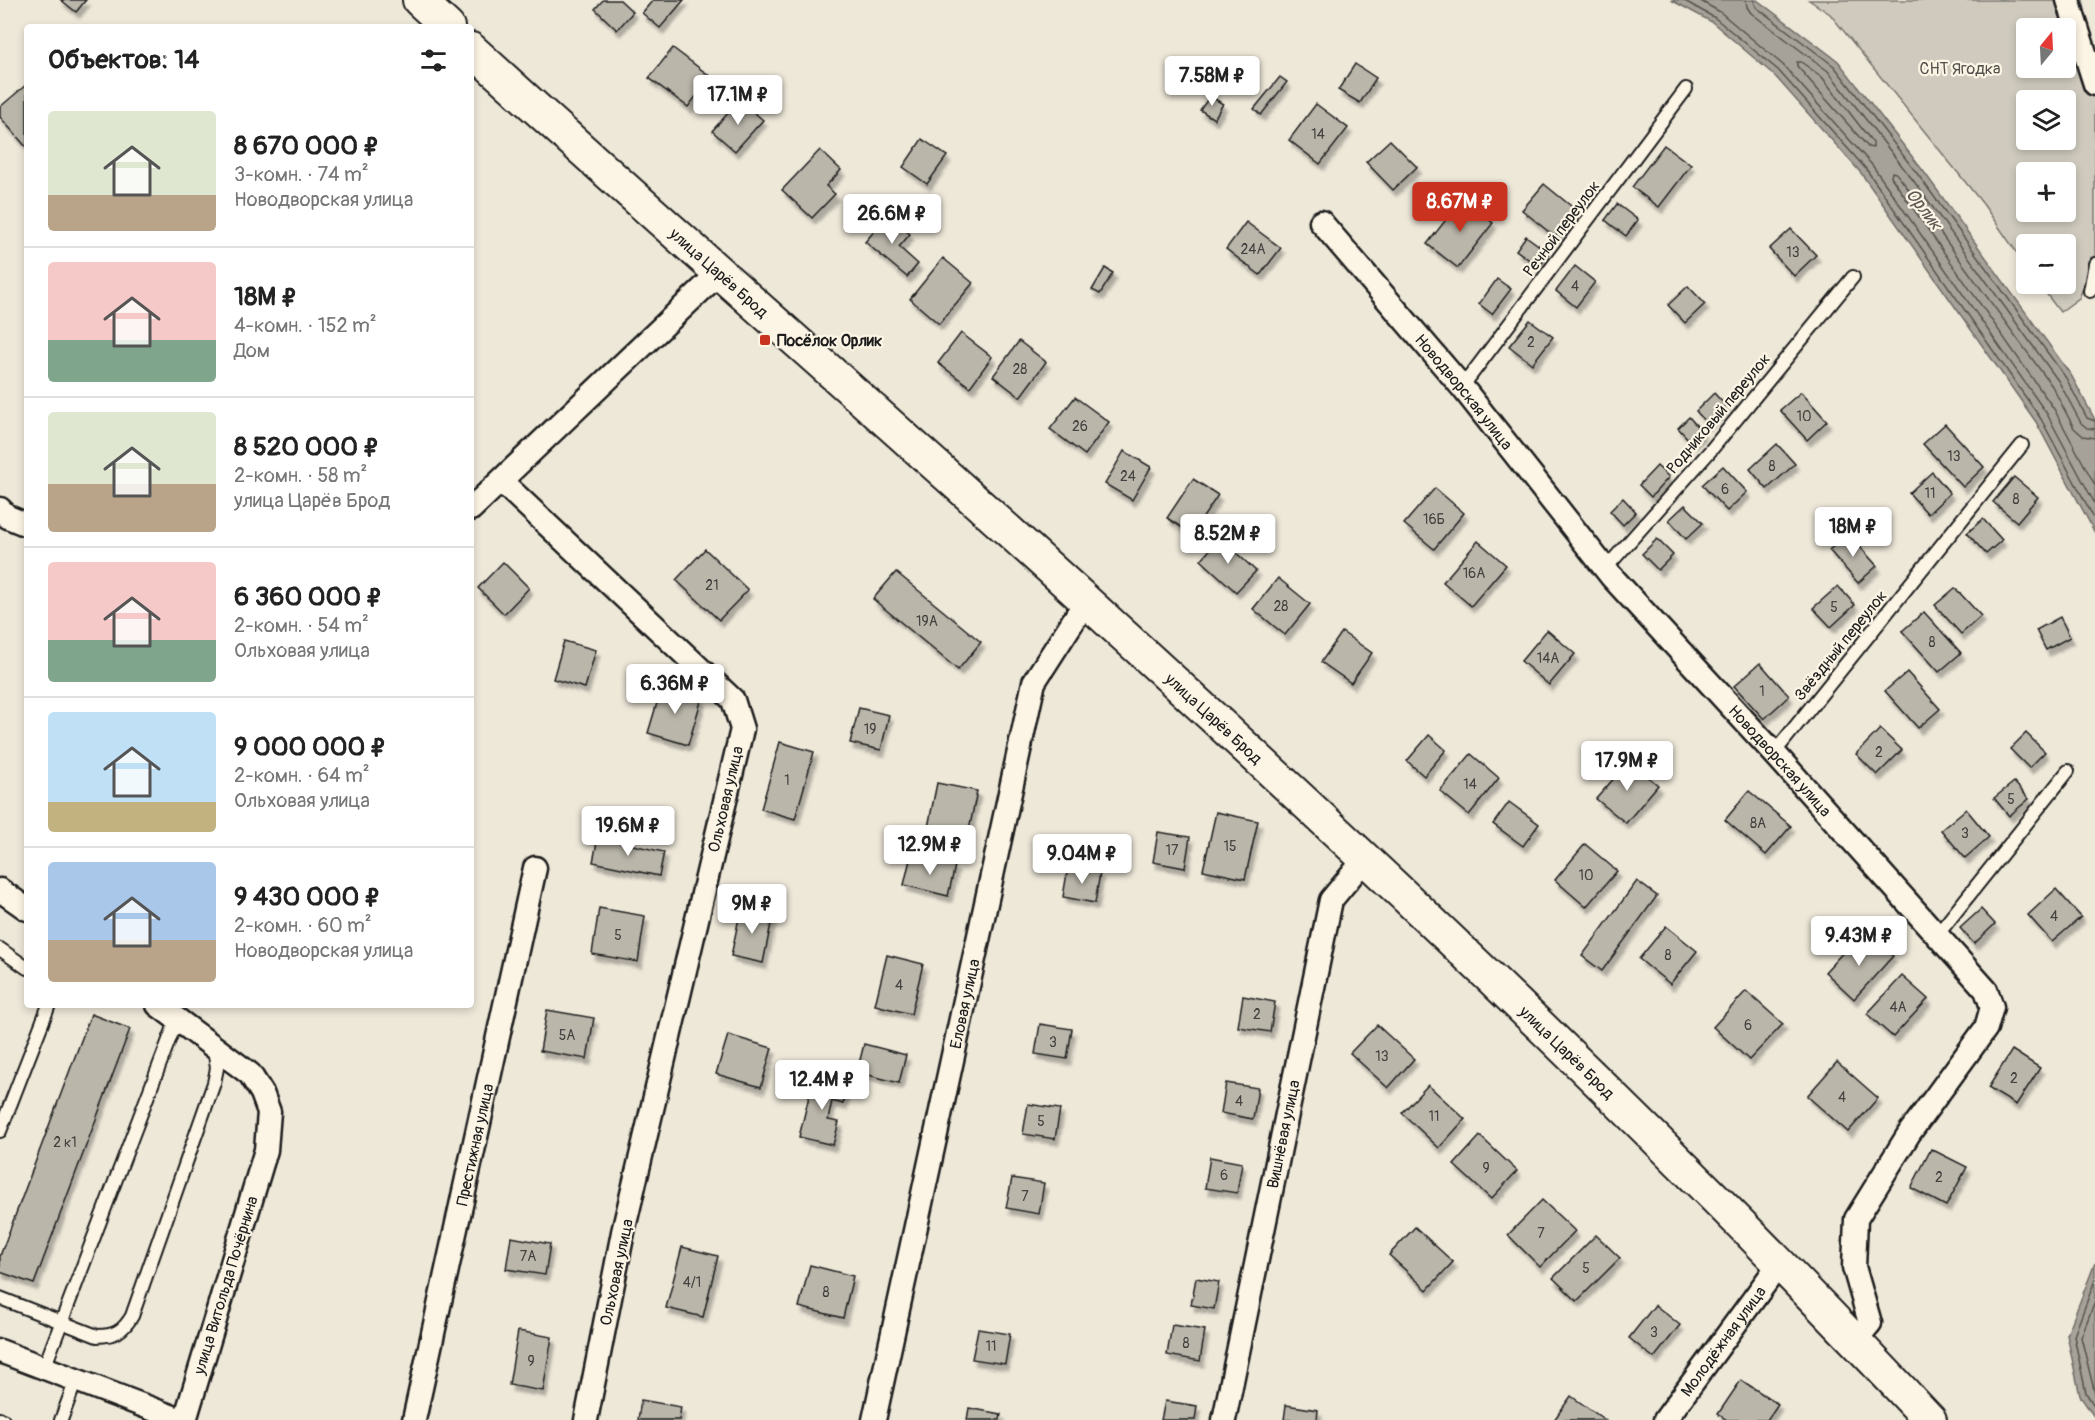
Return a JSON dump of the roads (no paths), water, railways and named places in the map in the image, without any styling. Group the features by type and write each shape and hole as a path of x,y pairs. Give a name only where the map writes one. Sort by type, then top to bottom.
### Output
{"street":[{"path":"419,0 444,24"},
{"path":"2068,0 2095,84"},
{"name":"улица Царёв Брод","path":"474,52 1086,601 1365,859 1576,1059 1780,1263 1930,1420"},
{"name":"Новодворская улица","path":"1321,222 1462,387 1606,568 1938,934 1986,990 1992,1007 1986,1028 1910,1132 1856,1219 1854,1268 1870,1323 1855,1341"},
{"path":"474,506 720,272"},
{"name":"Ольховая улица","path":"501,482 734,700 741,729 623,1232 586,1420"},
{"path":"0,509 8,517 24,524"},
{"name":"Еловая улица","path":"874,1420 1034,682 1086,601"},
{"name":"Вишнёвая улица","path":"1224,1420 1331,900 1365,859"},
{"name":"Престижная улица","path":"414,1420 535,868"},
{"path":"0,890 24,907"},
{"name":"улица Витольда Почёрнина","path":"162,1008 250,1074 262,1093 269,1112 266,1150 183,1420"},
{"name":"Молодёжная улица","path":"1665,1420 1780,1263"},
{"path":"0,1351 183,1420"}],"lane":[{"name":"Речной переулок","path":"1462,387 1686,89"},
{"path":"2090,291 2095,264"},
{"name":"Родниковый переулок","path":"1606,568 1711,450 1853,277"},
{"name":"Звёздный переулок","path":"1774,753 2022,445"},
{"path":"1938,934 2068,771"},
{"path":"0,949 24,966"},
{"path":"0,1131 48,1008"},
{"path":"44,1368 177,1019"},
{"path":"0,1298 97,1336 111,1336 125,1326 132,1316 214,1083 218,1068 214,1046"},
{"path":"61,1420 76,1380"}],"water":[{"name":"Орлик","path":"1671,0 1757,0 1838,61 1924,172 2071,375 2095,420 2095,533 2036,422 1861,173 1774,75 1712,22"},
{"path":"2095,1263 2095,1418 2080,1396 2067,1335"}],"place":[{"name":"Посёлок Орлик","path":"765,340"}],"park label":[{"name":"СНТ Ягодка","path":"1960,68"}]}
